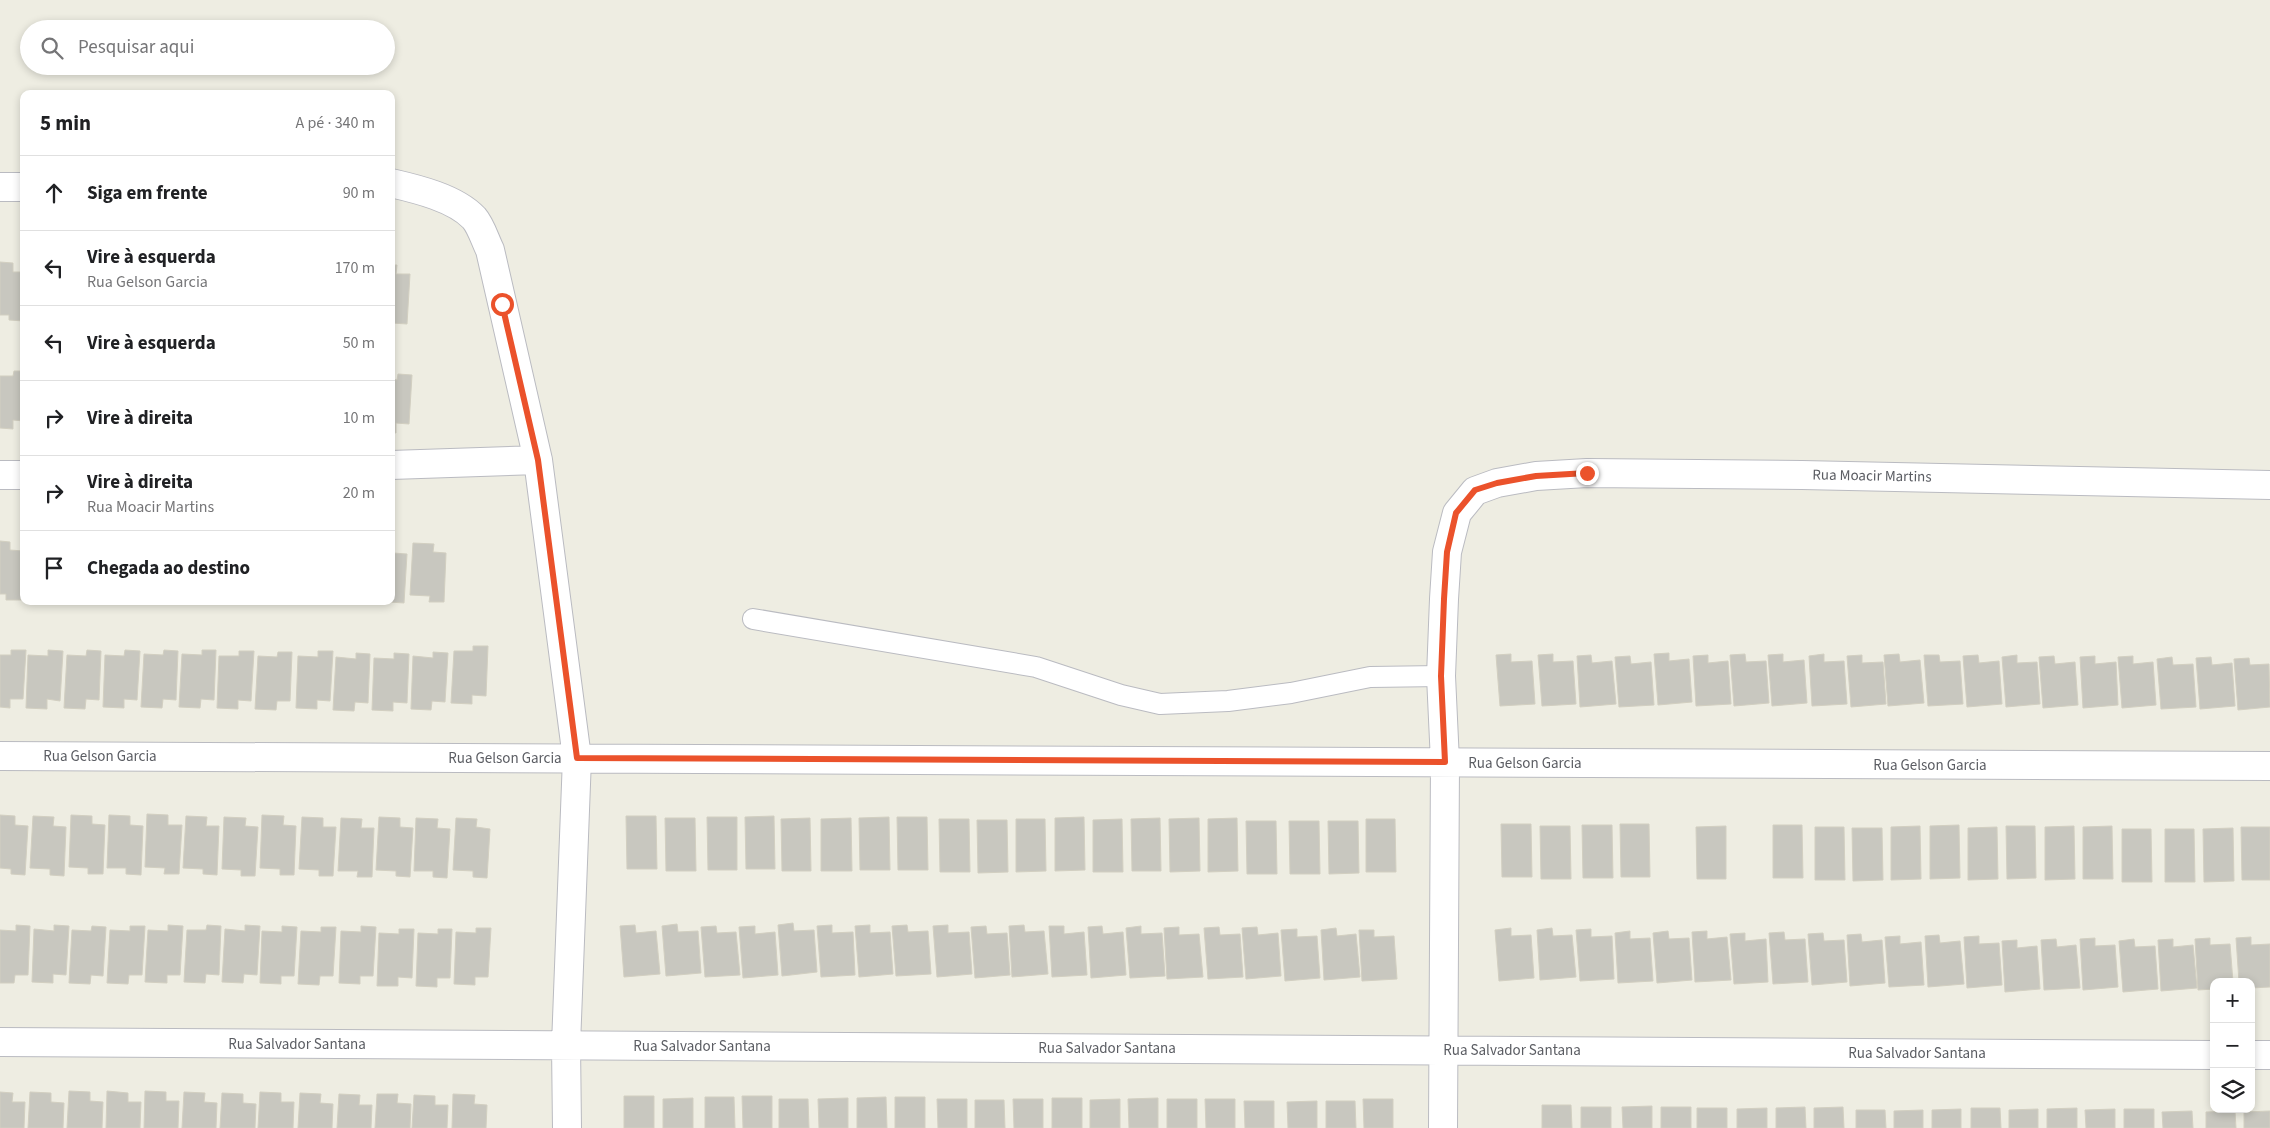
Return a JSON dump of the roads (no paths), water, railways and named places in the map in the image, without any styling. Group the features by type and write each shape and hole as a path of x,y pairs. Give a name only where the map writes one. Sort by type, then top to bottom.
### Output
{"street":[{"path":"395,185 421,190 448,200 474,218 490,250 538,460 577,758 566,1045 567,1128"},
{"path":"0,187 20,187"},
{"path":"395,465 538,460"},
{"name":"Rua Moacir Martins","path":"1441,676 1447,552 1456,513 1475,490 1497,483 1536,476 1587,473 1802,474 2270,485"},
{"path":"0,475 20,475"},
{"path":"1441,676 1445,762 1443,1128"},
{"name":"Rua Gelson Garcia","path":"0,756 2270,766"},
{"name":"Rua Salvador Santana","path":"0,1042 2210,1055"},
{"path":"2255,1055 2270,1055"}],"lane":[{"path":"753,619 952,655 1036,668 1121,695 1160,704 1228,701 1291,693 1370,677 1441,676"}]}
